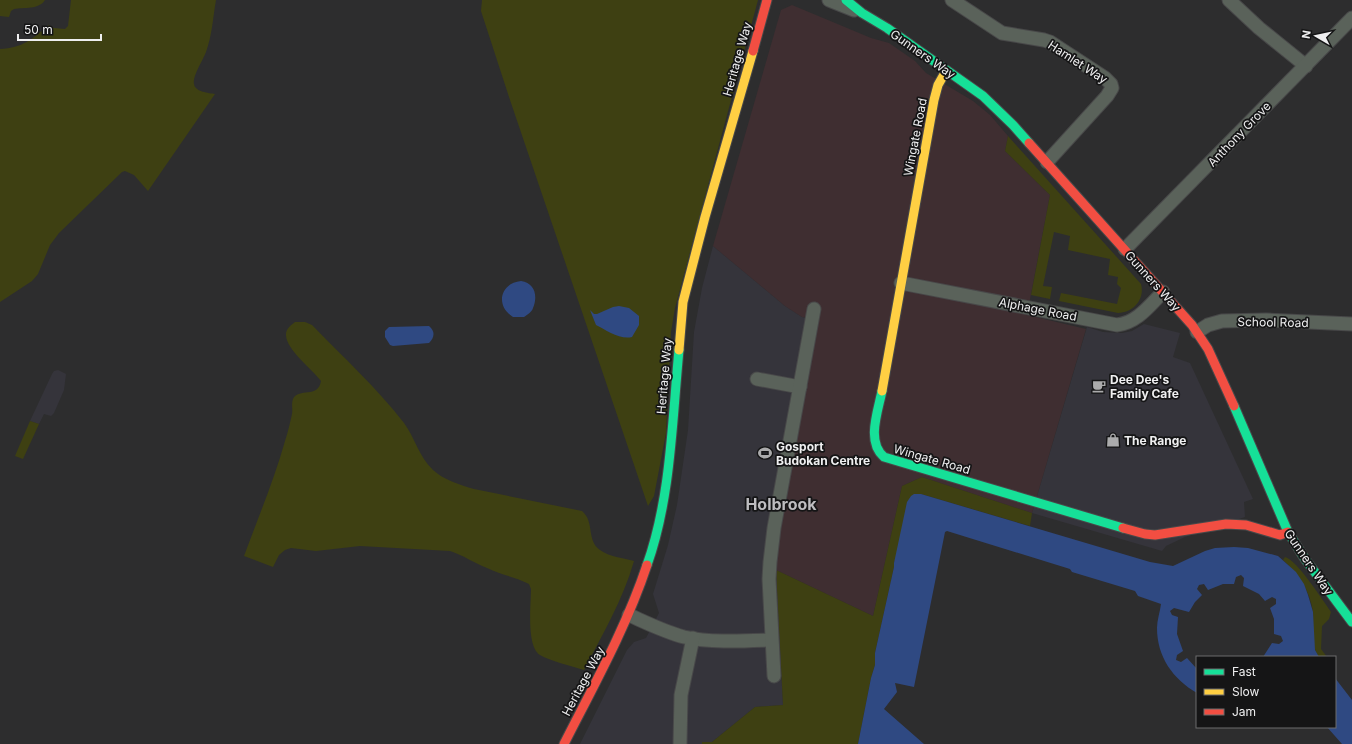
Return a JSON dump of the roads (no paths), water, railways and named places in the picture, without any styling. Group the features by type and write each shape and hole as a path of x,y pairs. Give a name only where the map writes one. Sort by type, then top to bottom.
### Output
{"street":[{"name":"Heritage Way","path":"564,744 618,640 648,565 659,523 668,466 683,302 707,209 766,0"},
{"name":"Gunners Way","path":"829,0 862,13"},
{"name":"Gunners Way","path":"846,0 862,13 887,28 983,96 1013,124 1197,332 1208,349 1222,378 1288,532 1305,559 1352,622"},
{"name":"Hamlet Way","path":"952,0 1002,33 1050,42 1105,78 1111,84 1112,88 1107,96 1047,162"},
{"path":"1229,0 1259,28 1306,66"},
{"name":"Anthony Grove","path":"1125,249 1352,18"},
{"name":"Wingate Road","path":"946,71 938,85 934,100 875,436 875,446 882,456 1150,535 1163,534 1183,529 1226,524 1246,525 1280,535 1288,532"},
{"name":"Alphage Road","path":"901,283 1117,325 1125,324 1134,320 1163,292"},
{"path":"774,676 771,640 770,562 774,528 814,309"},
{"name":"School Road","path":"1197,332 1208,325 1222,321 1266,320 1352,324"},
{"path":"757,379 800,387"},
{"path":"629,615 674,634 693,638 750,641 771,640"},
{"path":"680,744 681,695 693,638"}],"water":[{"path":"521,281 526,282 532,287 535,299 532,311 524,317 513,317 504,307 502,296 504,290 508,286"},
{"path":"619,306 629,308 639,316 639,325 632,337 627,338 618,336 596,325 590,310 594,314 597,314"},
{"path":"429,326 434,334 429,343 393,346 390,345 385,337 385,331 389,327"},
{"path":"914,494 921,494 1150,562 1173,566 1215,548 1248,548 1278,556 1296,572 1304,584 1313,612 1315,650 1318,656 1264,656 1272,643 1279,644 1283,641 1281,636 1274,634 1274,619 1270,608 1276,604 1276,599 1272,597 1265,601 1259,594 1243,586 1244,578 1241,575 1236,577 1234,584 1223,584 1208,590 1204,584 1199,585 1197,589 1202,595 1195,602 1189,612 1174,608 1170,611 1172,615 1178,617 1177,634 1183,651 1177,655 1176,660 1181,662 1187,658 1196,668 1196,692 1174,674 1163,658 1157,628 1161,604 1138,596 1135,591 947,531 945,532 914,687 895,683 897,692 884,709 924,744 858,744 875,665 875,653 907,502"},
{"path":"1336,679 1352,700 1352,744 1342,744 1328,728 1336,728"}],"place":[{"name":"Dee Dee's Family Cafe","path":"1099,386"},
{"name":"The Range","path":"1113,440"},
{"name":"Gosport Budokan Centre","path":"765,453"}],"district":[{"name":"Holbrook","path":"781,504"}]}
